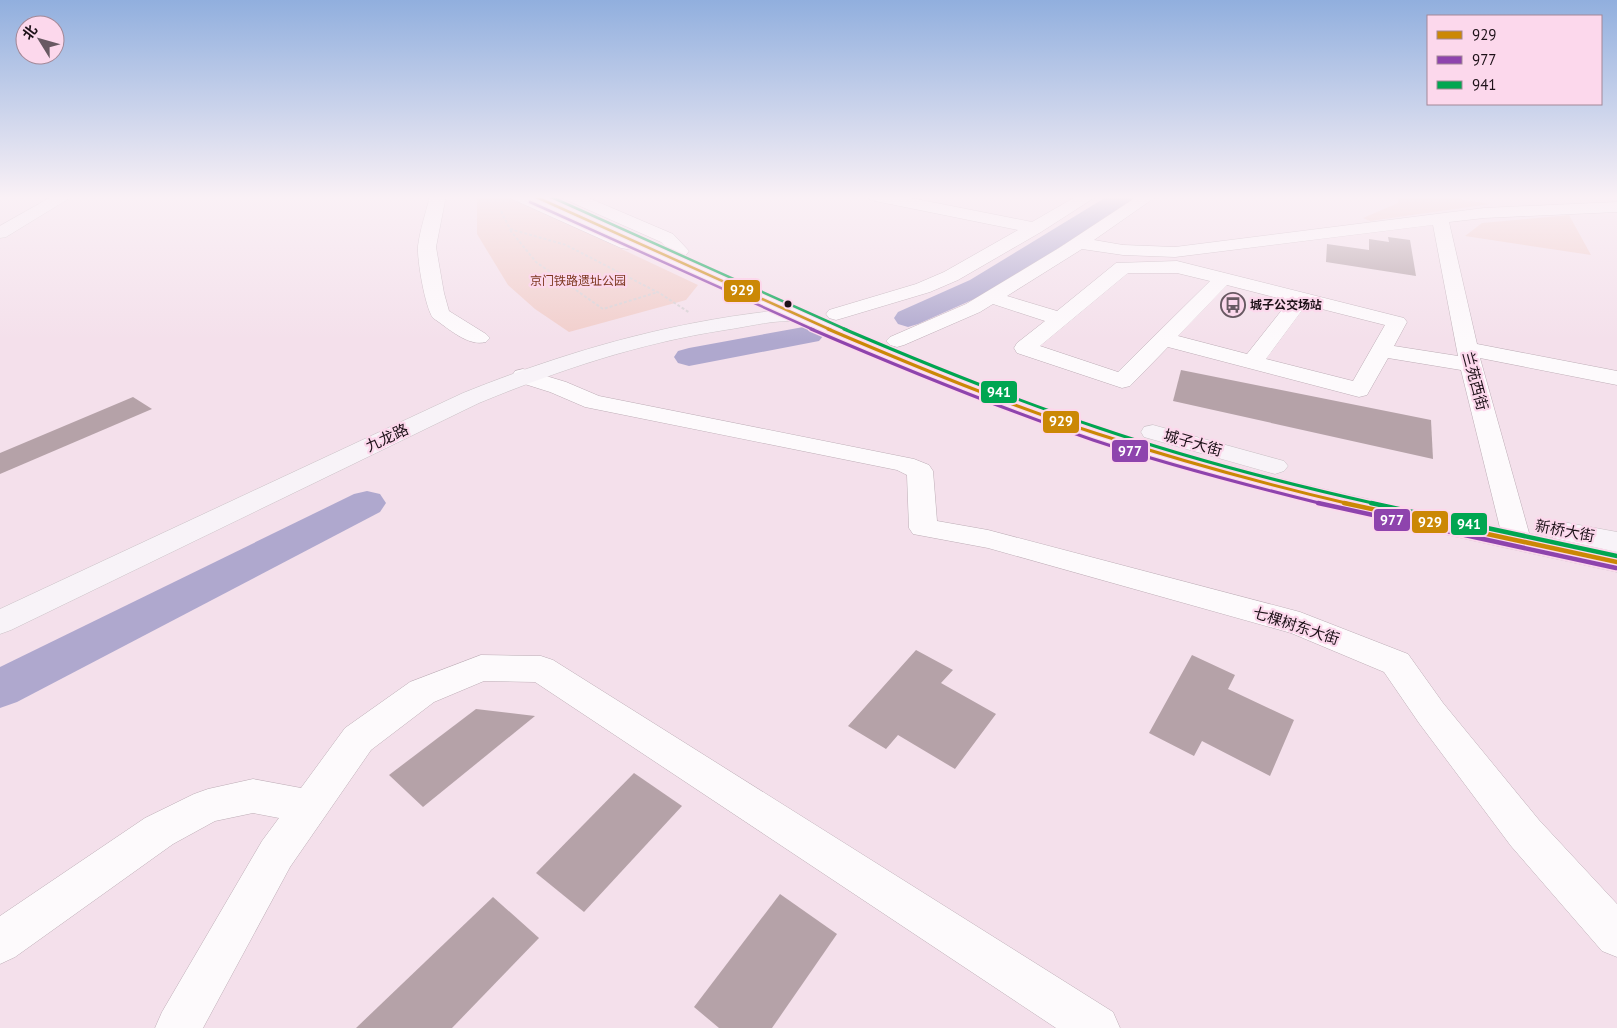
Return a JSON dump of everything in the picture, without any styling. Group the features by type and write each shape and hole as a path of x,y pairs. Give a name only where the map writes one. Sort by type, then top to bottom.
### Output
{"main road":[{"name":"城子大街","path":"652,244 836,314 977,373 1109,419 1266,464 1515,530"},
{"name":"城子大街","path":"655,244 737,287 795,314 961,386 1096,434 1226,473 1414,519 1515,530"},
{"name":"九龙路","path":"0,604 509,367 578,342 712,309 728,301 737,287"},
{"name":"九龙路","path":"0,622 471,398 523,376 595,351 738,320 795,314"},
{"name":"新桥大街","path":"1515,530 1617,542"},
{"name":"新桥大街","path":"1515,530 1617,562"}],"street":[{"path":"428,244 434,293 440,314 479,338"},
{"path":"626,244 644,252 674,253 670,244"},
{"path":"836,314 923,288 950,276 1007,244"},
{"path":"897,341 973,308 1077,244"},
{"path":"1085,244 1124,250 1176,252 1242,244"},
{"name":"兰苑西街","path":"1445,244 1469,357 1515,530"},
{"path":"1164,339 1359,390 1397,322 1223,278 1177,267 1123,267 1024,348 1122,381 1223,278"},
{"path":"991,297 1060,319"},
{"path":"1252,362 1301,298"},
{"path":"1382,350 1469,357 1617,378"},
{"name":"七棵树东大街","path":"523,376 558,387 593,402 905,464 920,471 923,528 988,539 1300,624 1396,663 1431,713 1525,832 1617,936"},
{"path":"178,1028 276,854 358,739 422,692 481,668 541,669 1097,1028"},
{"path":"0,942 159,831 208,806 253,796 310,806"}],"path":[{"path":"522,244 536,262 603,309 658,292"},
{"path":"563,244 658,292 691,314"}],"green space":[{"name":"京门铁路遗址公园","path":"483,244 611,244 698,285 686,300 569,332 535,309 508,285"},
{"path":"1518,244 1585,244 1591,255"}],"building":[{"path":"1327,244 1369,250 1369,244 1411,244 1416,276 1326,262"},
{"path":"1181,370 1431,420 1433,459 1173,401"},
{"path":"133,397 152,409 0,474 0,453"},
{"path":"916,650 953,670 941,683 996,714 955,769 898,735 886,749 848,726"},
{"path":"1192,655 1235,675 1228,689 1294,720 1270,776 1202,741 1194,756 1149,733"},
{"path":"476,709 535,716 423,807 389,775"},
{"path":"634,773 682,806 584,912 536,873"},
{"path":"780,894 837,934 772,1028 719,1028 694,1007"},
{"path":"493,897 539,938 452,1028 356,1028"}],"waterway":[{"path":"908,318 980,286 1047,244"},
{"path":"689,357 809,335"},
{"path":"0,689 367,503"}],"transit line":[{"name":"977","path":"622,244 880,358 1022,415 1094,440 1223,479 1288,496 1616,568"},
{"name":"929","path":"640,244 883,352 1025,409 1097,434 1225,473 1290,490 1617,562"},
{"name":"941","path":"655,244 821,319 959,377 1099,428 1227,467 1291,484 1617,556"}],"place":[{"name":"城子公交场站","path":"1233,305"}]}
